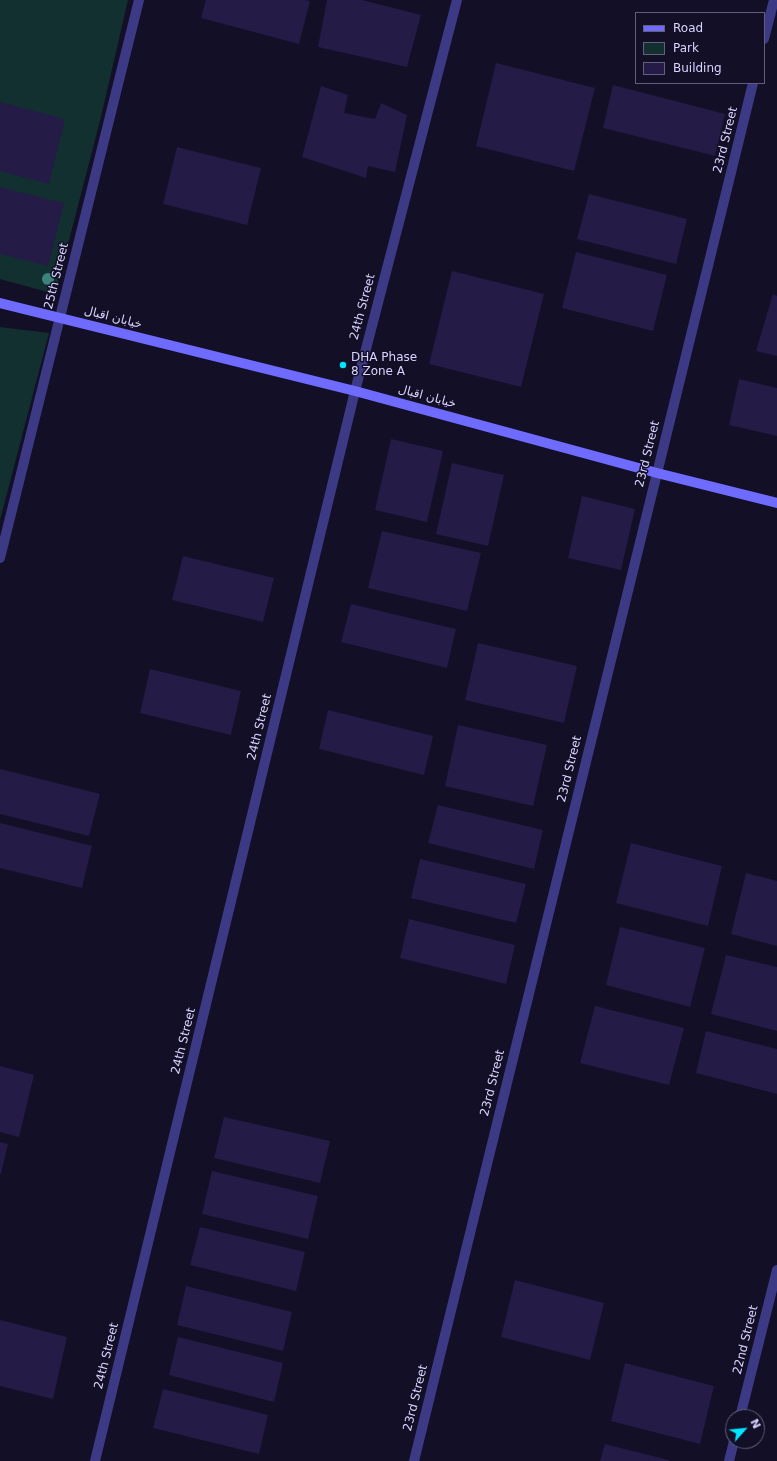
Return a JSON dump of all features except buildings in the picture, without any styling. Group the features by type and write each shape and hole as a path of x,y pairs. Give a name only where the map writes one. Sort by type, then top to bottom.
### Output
{"street":[{"name":"25th Street","path":"0,558 139,0"},
{"name":"24th Street","path":"95,1461 355,391 457,0"},
{"path":"765,35 774,0"},
{"name":"23rd Street","path":"414,1461 753,84"},
{"name":"خیابان اقبال","path":"0,303 355,391 656,473 777,503"},
{"name":"22nd Street","path":"742,1409 777,1270"},
{"path":"729,1461 732,1449"}],"green space":[{"path":"0,0 128,0 101,117 55,294 0,279"},
{"path":"0,327 49,333 0,520"}],"place":[{"name":"DHA Phase 8 Zone A","path":"343,365"}]}
